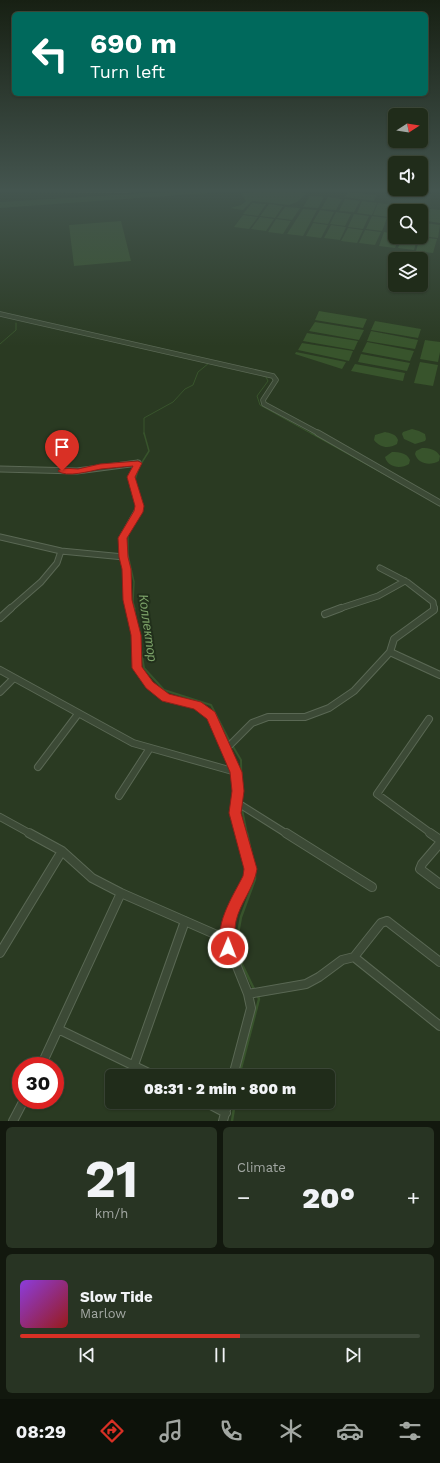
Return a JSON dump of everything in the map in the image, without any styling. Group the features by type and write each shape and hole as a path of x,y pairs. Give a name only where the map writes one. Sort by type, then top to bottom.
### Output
{"street":[{"path":"0,314 273,376 276,380 263,400 264,404 349,450 440,503"},
{"path":"0,469 78,471 138,463 131,477 140,506 122,538 127,569 128,600 136,635 137,668 149,685 166,698 197,705 211,716 236,772 238,791 235,813 251,869 249,877 229,919 226,939 228,948 248,994 251,1008 235,1069"},
{"path":"0,543 3,537 62,551 124,557"},
{"path":"0,618 41,582 57,563 62,551"},
{"path":"226,749 252,723 268,717 305,717 329,708 354,691 390,652 394,639 434,610 433,602 405,581 380,568"},
{"path":"325,614 378,596 405,581"},
{"path":"390,652 426,670 440,675"},
{"path":"0,670 133,743 236,772"},
{"path":"0,692 14,678"},
{"path":"38,767 78,714"},
{"path":"429,719 377,794 440,840"},
{"path":"119,796 150,748"},
{"path":"236,802 372,887"},
{"path":"0,817 62,851 92,878 121,894 226,939"},
{"path":"440,843 422,864 420,869 440,884"},
{"path":"0,953 62,851"},
{"path":"45,1057 121,894"},
{"path":"134,1065 185,921"},
{"path":"248,994 306,984 319,977 342,960 354,957 381,923 387,921 440,962"},
{"path":"354,957 440,1026"},
{"path":"58,1029 142,1069"},
{"path":"13,1121 19,1109"},
{"path":"214,1109 225,1117"}],"shaded area":[{"path":"71,241 126,241 131,261 74,266"},
{"path":"344,241 358,241 357,243"},
{"path":"360,241 377,241 375,245 359,243"},
{"path":"381,241 388,241 388,244 396,244 395,248 379,246"},
{"path":"428,241 436,241 433,253 416,251 418,244 428,244"},
{"path":"399,244 416,244 414,250 398,248"},
{"path":"319,311 367,319 363,328 315,320"},
{"path":"375,321 421,329 418,338 371,330"},
{"path":"315,322 364,330 359,340 309,331"},
{"path":"371,331 418,340 415,349 367,341"},
{"path":"307,333 358,341 354,350 303,341"},
{"path":"425,340 440,342 438,362 420,359"},
{"path":"367,342 414,351 410,361 362,352"},
{"path":"302,343 353,351 349,361 298,350"},
{"path":"296,352 346,362 342,369 295,354"},
{"path":"361,354 410,363 407,371 358,362"},
{"path":"420,362 438,365 433,386 414,383"},
{"path":"355,364 405,373 403,381 351,371"},
{"path":"412,429 425,434 425,441 415,444 404,439 402,434 403,432"},
{"path":"385,432 396,436 398,440 397,444 391,447 385,447 376,443 374,440 375,435"},
{"path":"422,448 434,450 440,456 439,461 428,464 419,460 415,454 416,451"},
{"path":"392,452 405,454 410,460 409,464 399,467 389,463 385,457"}],"waterway":[{"path":"0,344 16,330 16,323"},
{"name":"Коллектор","path":"144,433 144,418 173,402 185,389 193,385 198,372 209,363"},
{"name":"Коллектор","path":"261,375 266,377 268,381 257,396 260,405 312,434"},
{"name":"Коллектор","path":"141,502 135,480 139,467 149,451 144,433"},
{"name":"Коллектор","path":"311,433 397,481"},
{"name":"Коллектор","path":"135,609 133,602 134,582 128,555 128,534 141,511 141,508"},
{"name":"Коллектор","path":"134,608 144,668 164,690 211,705 230,742"},
{"name":"Коллектор","path":"232,745 241,760 242,803"},
{"name":"Коллектор","path":"242,809 247,834"},
{"name":"Коллектор","path":"247,833 254,865"},
{"name":"Коллектор","path":"254,989 235,950 241,917 255,879 255,871"},
{"name":"Коллектор","path":"241,1069 259,999 258,996"},
{"name":"Коллектор","path":"232,1121 234,1109"}],"route":[{"path":"62,471 78,471 138,463 131,477 140,506 122,538 127,569 128,600 136,635 137,668 149,685 166,698 197,705 211,716 236,772 238,791 235,813 251,869 249,877 229,919 226,939 228,948"}]}
